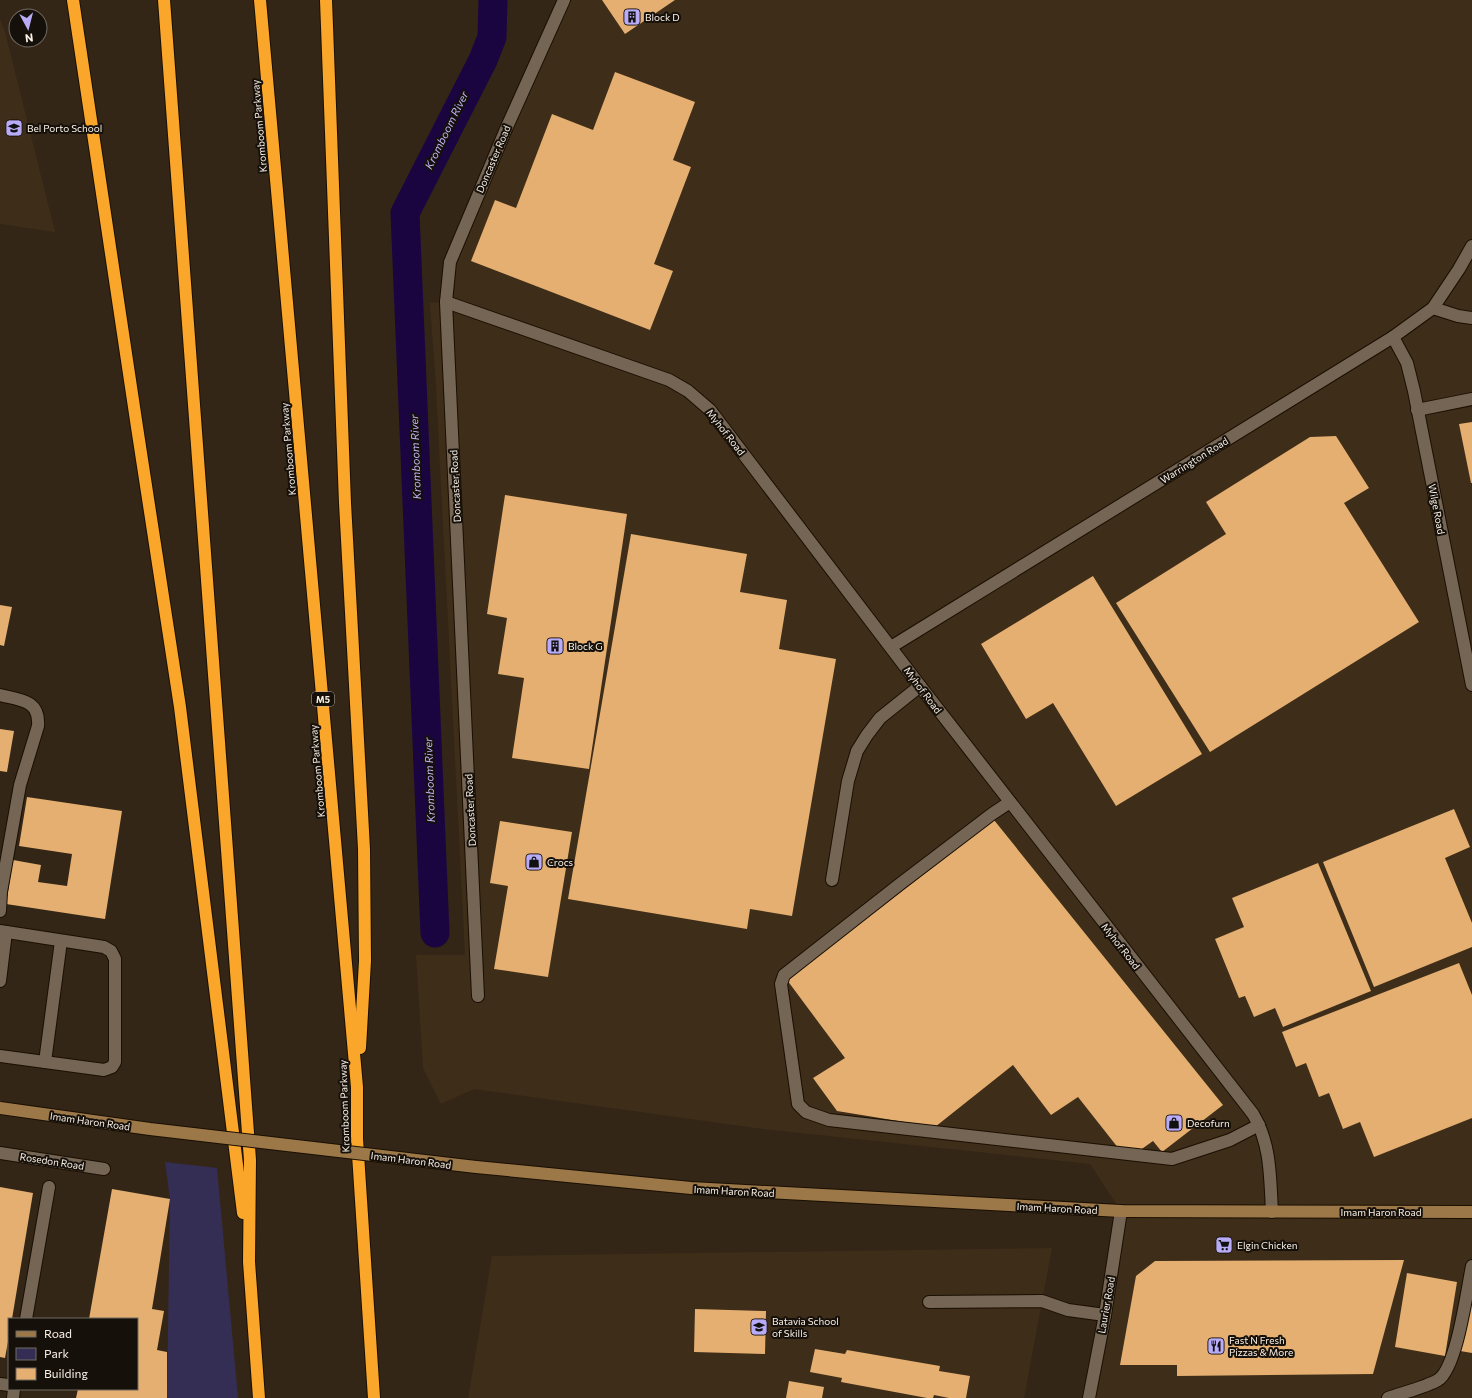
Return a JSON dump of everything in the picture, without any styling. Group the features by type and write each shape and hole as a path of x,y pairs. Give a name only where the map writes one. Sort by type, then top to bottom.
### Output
{"highway":[{"path":"73,0 180,707 249,1262 259,1398"},
{"path":"164,0 250,1160 249,1262"},
{"name":"Kromboom Parkway","path":"260,0 357,1087 357,1139 374,1398"},
{"path":"326,0 345,503 364,849 365,961 357,1087"}],"street":[{"name":"Doncaster Road","path":"478,996 446,302 450,262 506,129 564,0"},
{"name":"Warrington Road","path":"890,647 1393,337 1433,308 1459,269 1472,246"},
{"name":"Myhof Road","path":"446,302 669,380 688,391 710,410 920,686 1253,1114 1260,1125 1270,1160 1272,1212"},
{"path":"1433,308 1458,316 1472,318"},
{"name":"Wilge Road","path":"1393,337 1405,358 1409,369 1472,685"},
{"path":"1417,410 1472,399"},
{"path":"832,880 848,781 857,751 880,718 920,686"},
{"path":"0,695 27,702 33,707 38,717 38,726 20,785 0,912"},
{"path":"1010,802 906,879 784,975 781,984 798,1104 806,1112 829,1120 1172,1159 1230,1140 1260,1125"},
{"path":"0,981 3,932 104,947 111,950 115,959 115,1062 112,1067 104,1070 0,1056"},
{"path":"45,1062 61,941"},
{"name":"Imam Haron Road","path":"0,1108 150,1129 476,1167 698,1189 1121,1211 1472,1212"},
{"name":"Rosedon Road","path":"0,1153 104,1169"},
{"path":"26,1318 49,1187"},
{"name":"Laurier Road","path":"1089,1398 1105,1314 1121,1211"},
{"path":"1388,1398 1439,1380 1448,1368 1455,1353 1472,1266"},
{"path":"928,1302 1042,1301 1068,1310 1105,1314"}],"shaded area":[{"path":"564,0 1472,0 1472,1398 1089,1398 1121,1211 1090,1164 763,1129 474,1089 441,1104 423,1068 416,955 465,955 436,387 430,303 446,302 450,262"},
{"name":"Bel Porto School","path":"0,19 5,32 55,232 0,224"},
{"name":"Batavia School of Skills","path":"1052,1248 1024,1398 468,1398 492,1256"}],"green space":[{"path":"165,1162 217,1168 238,1398 167,1398 170,1199"}],"building":[{"name":"Block D","path":"602,0 675,0 625,34"},
{"path":"615,72 695,102 673,160 691,167 654,264 673,271 650,330 471,261 495,200 516,208 552,114 593,130"},
{"path":"1472,422 1472,483 1471,483 1459,424"},
{"path":"1336,436 1369,488 1344,503 1419,622 1210,752 1116,603 1226,534 1206,502 1310,437"},
{"name":"Block G","path":"505,495 627,514 589,769 512,758 524,678 498,674 507,618 487,614"},
{"path":"631,534 747,554 740,592 787,600 779,649 836,659 792,916 750,909 747,929 568,899"},
{"path":"1093,576 1202,754 1116,806 1053,703 1026,719 981,644"},
{"path":"0,605 12,607 4,646 0,645"},
{"path":"0,729 14,731 7,772 0,771"},
{"path":"27,797 122,811 105,919 6,904 13,860 41,865 38,882 67,886 72,854 19,846"},
{"path":"1454,809 1470,847 1445,858 1472,923 1472,947 1374,987 1323,862"},
{"path":"994,820 1223,1105 1162,1152 1153,1141 1139,1151 1119,1149 1078,1097 1051,1115 1013,1065 935,1127 837,1111 813,1078 845,1058 787,980"},
{"path":"500,821 572,832 548,977 494,969 508,886 490,883"},
{"path":"1318,863 1371,991 1283,1027 1275,1008 1254,1017 1245,996 1239,998 1215,939 1244,927 1232,898"},
{"path":"1459,963 1472,995 1472,1118 1374,1157 1360,1122 1343,1129 1329,1093 1319,1097 1306,1063 1296,1067 1282,1032"},
{"path":"0,1187 33,1193 12,1318 8,1318 8,1342 5,1358 0,1357"},
{"path":"112,1189 170,1199 152,1309 164,1311 157,1350 167,1352 167,1398 76,1398 78,1390 138,1390 138,1318 89,1318"},
{"path":"1404,1260 1373,1374 1177,1376 1177,1365 1120,1365 1136,1276 1155,1261"},
{"path":"1407,1273 1457,1282 1445,1356 1395,1347"},
{"path":"1471,1283 1472,1284 1472,1353 1460,1351"},
{"path":"695,1309 766,1311 765,1354 694,1352"},
{"path":"815,1349 845,1354 847,1350 940,1366 939,1371 970,1376 966,1398 949,1398 934,1395 933,1398 927,1398 841,1382 842,1378 810,1372"},
{"path":"789,1381 824,1387 822,1398 786,1398"}],"waterway":[{"name":"Kromboom River","path":"435,933 405,213 483,60 492,37 493,0"}],"place":[{"name":"Block D","path":"632,17"},
{"name":"Bel Porto School","path":"14,128"},
{"name":"Block G","path":"555,646"},
{"name":"Crocs","path":"534,862"},
{"name":"Decofurn","path":"1174,1123"},
{"name":"Elgin Chicken","path":"1224,1245"},
{"name":"Batavia School of Skills","path":"759,1327"},
{"name":"Fast N Fresh Pizzas & More","path":"1216,1346"}]}
